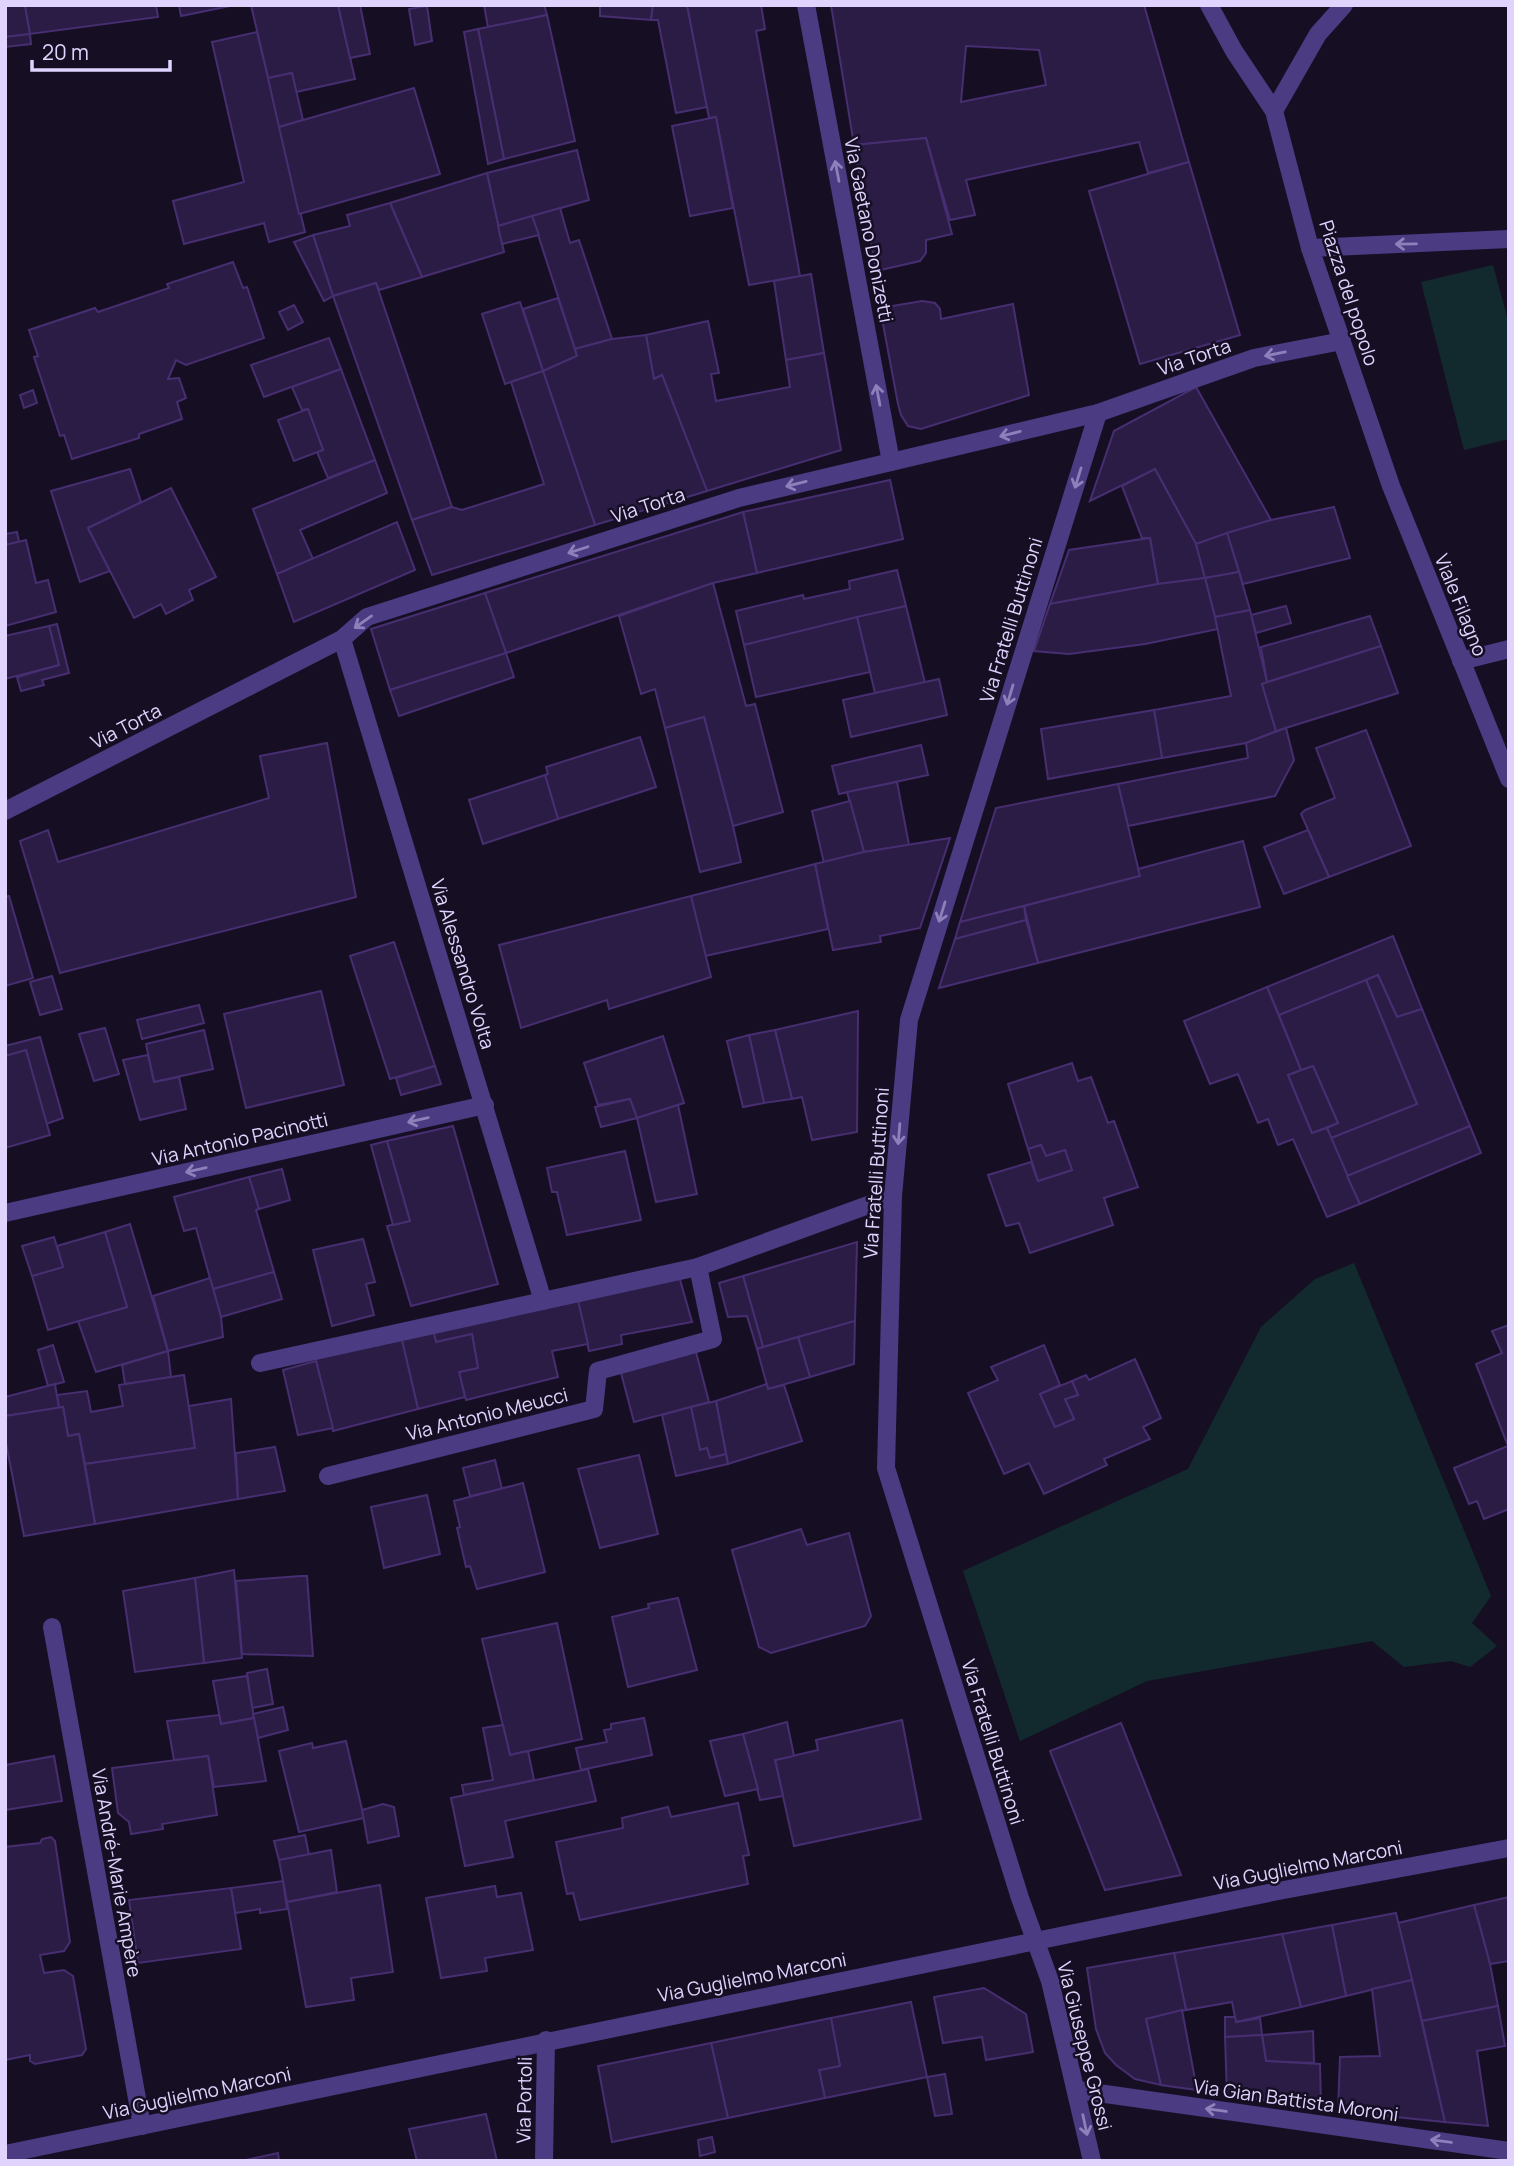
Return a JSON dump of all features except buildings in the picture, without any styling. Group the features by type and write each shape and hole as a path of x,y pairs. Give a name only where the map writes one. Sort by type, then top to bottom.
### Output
{"street":[{"name":"Via Gaetano Donizetti","path":"806,5 891,462"},
{"name":"Piazza del popolo","path":"1209,5 1234,51 1274,111 1310,248 1391,486"},
{"path":"1274,111 1318,34 1344,5"},
{"path":"1310,248 1509,239"},
{"name":"Via Torta","path":"5,811 342,639 367,618 380,613 739,498 1098,413 1254,358 1342,341"},
{"name":"Via Fratelli Buttinoni","path":"1035,1941 886,1468 893,1196 909,1020 1098,413"},
{"name":"Viale Filagno","path":"1391,486 1509,779"},
{"name":"Via Alessandro Volta","path":"342,639 543,1301"},
{"path":"1461,661 1509,649"},
{"name":"Via Antonio Pacinotti","path":"5,1213 485,1105"},
{"path":"260,1363 698,1267 893,1196"},
{"name":"Via Antonio Meucci","path":"328,1476 594,1409 598,1371 713,1339 698,1267"},
{"name":"Via André-Marie Ampère","path":"52,1627 142,2126"},
{"name":"Via Guglielmo Marconi","path":"5,2154 546,2040 1273,1892 1509,1847"},
{"name":"Via Giuseppe Grossi","path":"1035,1941 1050,1981 1092,2161"},
{"name":"Via Portoli","path":"544,2161 546,2040"},
{"name":"Via Gian Battista Moroni","path":"1077,2090 1509,2151"}],"green space":[{"path":"1493,265 1509,324 1509,439 1464,450 1421,282"},
{"path":"1354,1263 1491,1596 1472,1623 1497,1646 1470,1667 1451,1661 1404,1667 1372,1641 1147,1681 1020,1741 963,1571 1188,1469 1261,1327 1315,1279"}]}
